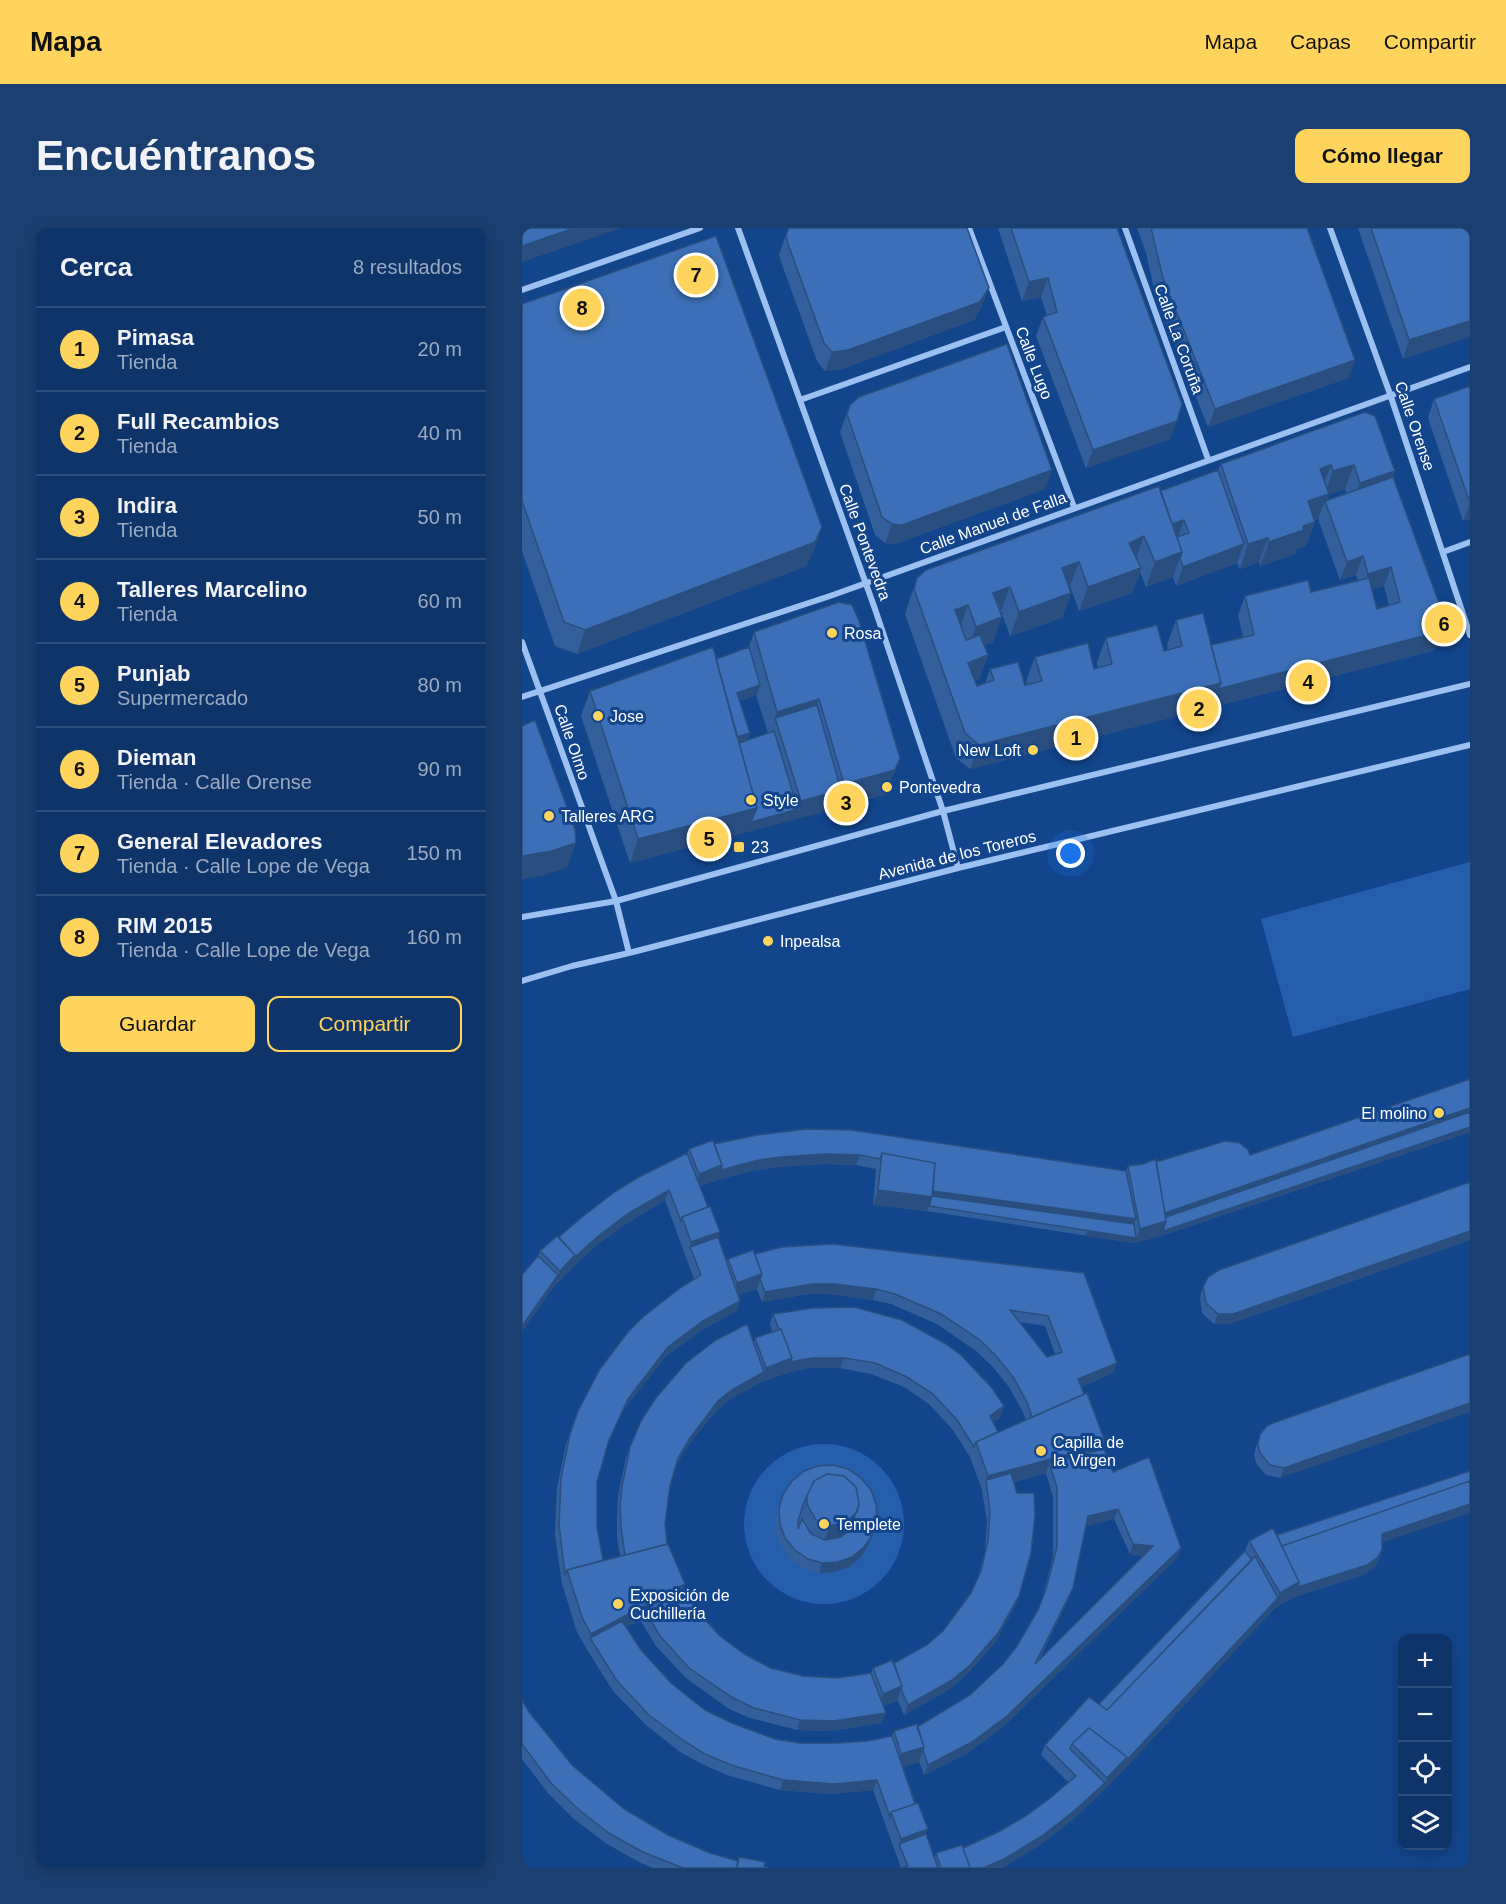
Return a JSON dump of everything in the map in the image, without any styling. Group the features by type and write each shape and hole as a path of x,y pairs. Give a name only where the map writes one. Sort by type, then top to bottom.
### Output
{"street":[{"path":"522,290 700,228"},
{"name":"Calle Pontevedra","path":"738,228 866,583 943,811 958,868"},
{"name":"Calle Lugo","path":"969,228 1074,507"},
{"name":"Calle La Coruña","path":"1125,228 1208,459"},
{"name":"Calle Orense","path":"1330,228 1390,394 1470,635"},
{"path":"800,400 1006,327"},
{"name":"Calle Manuel de Falla","path":"522,698 866,583 1470,367"},
{"path":"1443,552 1470,542"},
{"name":"Calle Olmo","path":"522,642 615,901 629,954"},
{"path":"522,917 615,901 943,811 1470,684"},
{"name":"Avenida de los Toreros","path":"522,981 572,966 629,954 958,868 1470,745"}],"shaded area":[{"path":"1470,862 1470,989 1293,1037 1261,919"},
{"path":"824,1444 855,1450 880,1468 898,1493 904,1524 898,1555 880,1580 855,1598 824,1604 793,1598 768,1580 750,1555 744,1524 750,1493 768,1468 793,1450"}],"building":[{"path":"522,228 574,228 522,246"},
{"path":"789,228 967,228 989,288 980,302 848,350 832,352 824,343 788,244 786,235"},
{"path":"1011,228 1117,228 1182,404 1177,421 1093,450 1043,317 1057,312 1048,278 1029,282"},
{"path":"1151,228 1307,228 1355,360 1215,409 1163,278"},
{"path":"1371,228 1470,228 1470,321 1409,340"},
{"path":"716,236 822,527 815,542 585,630 564,622 522,501 522,304"},
{"path":"1007,344 1052,470 902,525 892,524 882,517 847,414 850,405 859,397"},
{"path":"1470,386 1470,503 1434,399"},
{"path":"1365,412 1375,416 1395,471 1360,483 1354,465 1333,471 1331,465 1320,469 1329,494 1308,501 1315,522 1303,526 1304,530 1269,542 1268,538 1248,544 1221,464"},
{"path":"1218,470 1244,544 1183,567 1180,558 1182,552 1177,537 1189,533 1184,520 1172,524 1160,491"},
{"path":"1393,477 1446,622 1445,627 1439,632 1218,689 1221,683 1211,645 1254,635 1245,596 1308,580 1311,592 1369,578 1377,609 1400,602 1391,567 1368,574 1363,556 1347,562 1325,501"},
{"path":"1159,486 1182,552 1155,562 1144,536 1129,543 1141,568 1088,587 1079,562 1062,568 1071,593 1019,612 1010,587 993,593 1002,617 976,627 968,605 955,610 966,640 980,635 988,655 968,663 977,686 994,680 990,669 1018,662 1025,685 1042,681 1035,657 1088,643 1094,669 1112,664 1106,638 1157,625 1164,651 1182,646 1176,620 1203,613 1221,683 979,745 965,733 914,589 917,578 926,570"},
{"path":"839,602 852,605 859,621 900,758 895,770 844,784 819,699 777,712 754,632"},
{"path":"713,647 757,808 638,839 590,691"},
{"path":"749,647 760,685 737,693 750,733 737,737 716,659"},
{"path":"817,705 841,790 801,801 775,718"},
{"path":"535,720 575,829 576,843 552,851 522,856 522,726"},
{"path":"774,731 798,809 751,822 757,808 739,743"},
{"path":"1470,1079 1470,1108 1165,1213 1156,1162 1225,1141 1240,1143 1250,1155"},
{"path":"1470,1112 1470,1127 1163,1231 1166,1217"},
{"path":"806,1129 852,1130 1126,1171 1136,1219 933,1191 935,1163 882,1153 880,1159 860,1155 827,1154 781,1157 721,1170 722,1165 714,1144 757,1135"},
{"path":"713,1140 722,1165 699,1174 689,1149"},
{"path":"687,1153 708,1207 682,1217 681,1221 669,1190 629,1213 573,1259 575,1255 559,1237 616,1191"},
{"path":"882,1153 935,1163 932,1197 878,1190"},
{"path":"1156,1159 1166,1221 1140,1229 1128,1166"},
{"path":"1470,1182 1470,1231 1233,1314 1218,1314 1206,1303 1203,1287 1208,1277 1219,1270"},
{"path":"932,1196 1134,1224 1136,1238 929,1206"},
{"path":"710,1206 720,1232 691,1242 682,1217"},
{"path":"557,1236 575,1255 560,1271 540,1251"},
{"path":"718,1237 740,1301 703,1321 668,1347 628,1399 609,1440 597,1482 597,1527 603,1560 567,1570 565,1574 559,1525 561,1478 570,1434 578,1411 600,1369 628,1332 680,1288 701,1275 690,1247"},
{"path":"833,1244 1084,1273 1117,1363 1078,1379 1084,1394 1032,1417 1027,1402 1013,1377 996,1356 980,1340 941,1314 895,1294 876,1289 812,1284 765,1292 755,1254 782,1247","holes":["1010,1310 1048,1316 1062,1352 1047,1357"]},
{"path":"753,1250 762,1274 737,1283 728,1259"},
{"path":"538,1256 558,1275 522,1326 522,1275"},
{"path":"854,1307 902,1320 946,1344 961,1355 992,1388 1004,1406 990,1416 998,1432 976,1442 974,1447 957,1420 933,1394 907,1377 875,1363 844,1358 812,1358 790,1362 792,1358 773,1314 813,1308"},
{"path":"747,1324 764,1372 732,1390 718,1401 678,1458 670,1486 665,1524 667,1544 625,1555 620,1507 622,1486 630,1447 641,1421 655,1399 686,1363 716,1340"},
{"path":"781,1329 792,1358 766,1368 755,1338"},
{"path":"1470,1354 1470,1403 1284,1468 1270,1465 1260,1453 1258,1444 1260,1434 1273,1423"},
{"name":"Capilla de la Virgen","path":"1087,1393 1106,1444 988,1476 976,1442"},
{"path":"1104,1449 1113,1472 1149,1457 1181,1548 1007,1716 972,1742 928,1765 917,1727 970,1695 1003,1664 1017,1646 1038,1610 1057,1547 1057,1487 1049,1463","holes":["1118,1509 1133,1544 1153,1546 1035,1664 1073,1588 1088,1516"]},
{"path":"833,1465 848,1469 861,1478 871,1490 876,1504 877,1519 873,1534 864,1547 852,1557 838,1562 822,1563 808,1559 795,1550 785,1538 780,1524 779,1508 783,1494 792,1481 804,1471 818,1466","holes":["827,1474 844,1476 856,1487 859,1504 847,1532 841,1537 825,1540 811,1534 802,1519 798,1529 804,1502 814,1481"]},
{"path":"1470,1471 1470,1481 1282,1546 1277,1535"},
{"path":"1011,1473 1017,1493 1034,1493 1035,1515 1031,1553 1019,1596 998,1633 970,1665 952,1680 908,1705 894,1663 927,1645 943,1631 971,1593 981,1571 988,1541 990,1511 986,1480"},
{"path":"827,1474 844,1476 856,1487 859,1504 857,1512 846,1522 830,1526 816,1520 807,1504 807,1496 814,1481"},
{"path":"1470,1481 1470,1504 1382,1534 1382,1550 1377,1558 1367,1565 1298,1587 1299,1582 1282,1546"},
{"path":"1273,1528 1299,1582 1280,1593 1249,1541"},
{"name":"Exposición de Cuchillería","path":"668,1544 685,1584 591,1634 582,1617 567,1570"},
{"path":"1245,1551 1252,1560 1107,1710 1099,1704"},
{"path":"1255,1556 1278,1598 1125,1762 1127,1757 1089,1728 1072,1744 1070,1749 1105,1783 1042,1836 1004,1859 983,1868 970,1868 963,1848 1024,1817 1076,1776 1045,1745 1089,1697 1107,1710"},
{"path":"683,1589 698,1612 720,1636 746,1655 771,1668 803,1676 837,1678 871,1673 886,1713 834,1721 800,1720 754,1708 733,1698 689,1668 660,1636 644,1609"},
{"path":"622,1621 641,1650 671,1683 705,1710 732,1723 775,1739 799,1743 867,1741 892,1736 915,1804 891,1812 890,1817 877,1780 834,1784 783,1780 731,1765 705,1754 684,1741 649,1715 617,1681 590,1638"},
{"path":"892,1660 902,1686 883,1694 873,1668"},
{"path":"522,1700 572,1765 624,1809 668,1835 710,1853 738,1861 736,1868 683,1868 643,1852 610,1834 578,1809 551,1783 522,1744"},
{"path":"917,1724 924,1747 901,1754 894,1731"},
{"path":"1089,1728 1127,1757 1107,1778 1072,1744"},
{"path":"918,1803 928,1829 901,1839 891,1812"},
{"path":"926,1834 938,1868 901,1868 908,1866 899,1844"},
{"path":"962,1845 970,1868 941,1868 936,1853"},
{"path":"739,1857 765,1862 764,1868 737,1868"}],"place":[{"name":"General Elevadores","path":"696,275"},
{"name":"RIM 2015","path":"582,308"},
{"name":"Dieman","path":"1444,624"},
{"name":"Rosa","path":"832,633"},
{"name":"Talleres Marcelino","path":"1308,682"},
{"name":"Full Recambios","path":"1199,709"},
{"name":"Jose","path":"598,716"},
{"name":"Pimasa","path":"1076,738"},
{"name":"New Loft","path":"1033,750"},
{"name":"Pontevedra","path":"887,787"},
{"name":"Style","path":"751,800"},
{"name":"Indira","path":"846,803"},
{"name":"Talleres ARG","path":"549,816"},
{"name":"Punjab","path":"709,839"},
{"name":"23","path":"739,847"},
{"name":"Inpealsa","path":"768,941"},
{"name":"El molino","path":"1439,1113"},
{"name":"Capilla de la Virgen","path":"1041,1451"},
{"name":"Templete","path":"824,1524"},
{"name":"Exposición de Cuchillería","path":"618,1604"}]}
